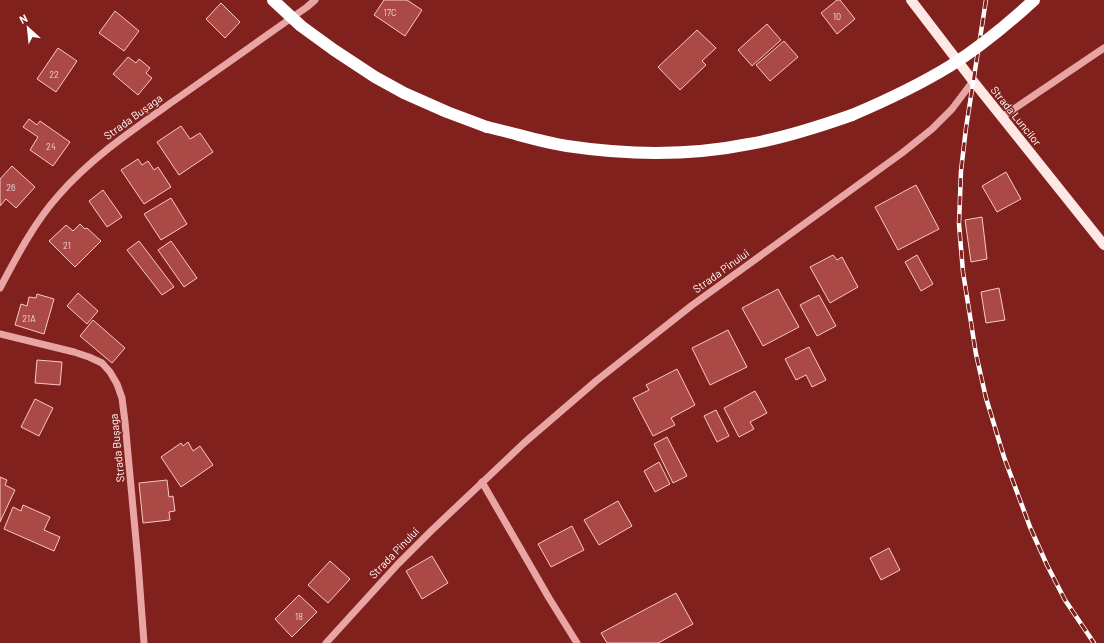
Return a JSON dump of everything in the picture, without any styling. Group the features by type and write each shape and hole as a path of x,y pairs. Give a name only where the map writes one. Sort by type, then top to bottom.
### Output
{"highway":[{"path":"273,0 301,26 375,77 404,93 447,112 487,127 567,146 625,152 687,152 748,145 801,132 852,116 898,94 951,65 1034,0"}],"main road":[{"name":"Strada Luncilor","path":"910,0 1104,245"}],"street":[{"name":"Strada Bușaga","path":"0,288 34,229 58,196 93,161 128,134 315,0"},
{"path":"1002,117 1104,48"},
{"name":"Strada Pinului","path":"326,643 398,564 524,443 596,381 691,306 902,153 932,129 952,109 973,81"},
{"name":"Strada Bușaga","path":"0,334 89,357 102,363 110,372 117,384 122,398 129,453 144,643"},
{"path":"482,482 549,598 577,643"}],"building":[{"path":"384,0 407,0 422,10 405,36 374,15"},
{"path":"837,0 840,0 855,19 837,34 821,13"},
{"path":"221,3 240,22 225,38 206,19"},
{"path":"115,11 139,31 124,51 99,33"},
{"path":"767,24 781,40 752,66 738,50"},
{"path":"697,30 716,48 702,61 706,65 680,90 658,67"},
{"path":"784,41 798,57 770,81 756,65"},
{"path":"58,48 77,61 56,92 37,79"},
{"path":"128,57 136,63 139,59 150,68 146,73 152,78 138,95 113,74"},
{"path":"29,119 37,125 40,121 70,142 53,166 30,150 38,137 23,127"},
{"path":"181,126 190,139 200,133 213,152 179,175 157,142"},
{"path":"138,159 142,165 148,161 154,170 158,167 171,187 144,204 121,170"},
{"path":"12,166 35,187 16,208 6,199 0,206 0,179"},
{"path":"1006,172 1021,199 997,212 982,186"},
{"path":"916,185 939,229 898,250 875,207"},
{"path":"103,190 122,217 107,227 89,201"},
{"path":"171,198 187,224 161,240 144,214"},
{"path":"982,217 987,259 971,262 965,220"},
{"path":"80,224 85,229 87,228 101,241 75,267 49,241 66,225 73,231"},
{"path":"139,241 174,287 162,295 127,250"},
{"path":"171,241 197,278 184,287 158,250"},
{"path":"833,255 837,260 842,257 858,287 830,303 810,267"},
{"path":"917,255 933,284 921,291 905,262"},
{"path":"999,288 1005,320 986,323 981,292"},
{"path":"778,289 799,327 763,346 742,308"},
{"path":"78,293 98,311 87,324 67,306"},
{"path":"37,294 54,299 44,334 15,325 21,304 27,306 29,297 36,298"},
{"path":"819,295 836,326 817,336 800,305"},
{"path":"93,320 125,348 112,363 80,336"},
{"path":"728,330 747,367 710,385 692,348"},
{"path":"809,347 826,380 812,387 806,375 796,380 785,359"},
{"path":"37,360 62,362 60,385 35,383"},
{"path":"677,369 695,405 671,418 675,425 653,436 633,398 649,390 646,385"},
{"path":"755,391 767,413 750,422 754,429 739,437 724,408"},
{"path":"35,399 53,408 39,436 21,427"},
{"path":"716,410 729,436 717,442 704,416"},
{"path":"667,437 687,476 673,483 654,444"},
{"path":"188,442 193,451 200,446 213,465 181,487 161,457 181,443 183,446"},
{"path":"659,462 670,484 655,492 644,471"},
{"path":"0,477 7,480 5,485 15,490 0,522"},
{"path":"167,480 169,497 173,496 175,511 169,512 170,520 143,523 139,483"},
{"path":"618,501 632,526 599,545 584,520"},
{"path":"23,505 50,517 44,530 60,537 54,551 4,529 13,507 21,511"},
{"path":"572,526 584,550 551,567 538,544"},
{"path":"889,548 900,570 881,580 870,558"},
{"path":"432,556 448,583 422,599 406,571"},
{"path":"330,561 350,579 328,603 308,585"},
{"path":"676,593 693,624 658,643 607,643 601,633"},
{"path":"299,595 317,612 292,637 275,619"}],"railway":[{"path":"986,0 966,128 961,171 959,224 963,272 976,354 986,398 1004,457 1030,527 1065,600 1094,643"}]}
